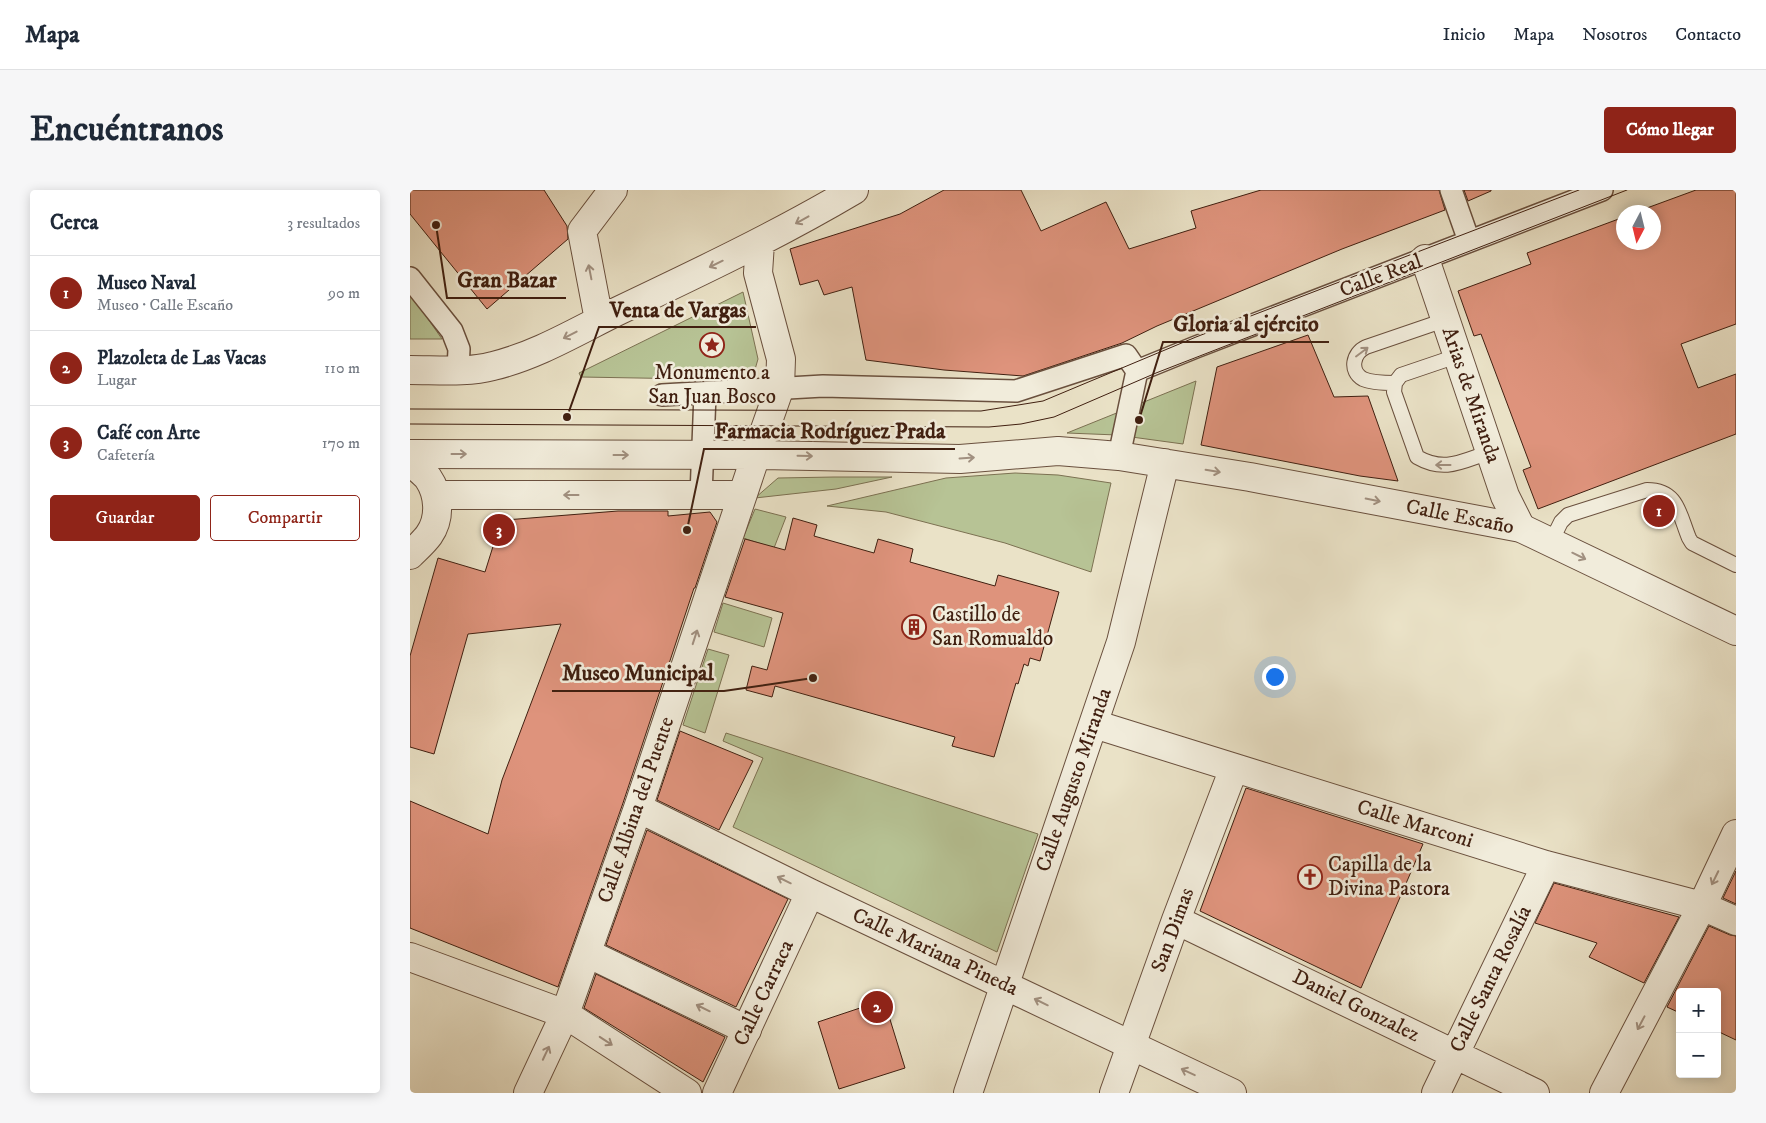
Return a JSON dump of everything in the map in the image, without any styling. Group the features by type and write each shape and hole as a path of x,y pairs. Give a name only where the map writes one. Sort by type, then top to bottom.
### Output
{"street":[{"path":"599,320 582,231 613,190"},
{"path":"1451,190 1469,241"},
{"name":"Calle Real","path":"1137,371 1602,190"},
{"path":"410,370 458,370 492,367 536,353 599,320 760,243 848,192"},
{"name":"Calle Albina del Puente","path":"528,1093 565,1014 587,953 780,387 781,359 758,273 760,243"},
{"name":"Arias de Miranda","path":"1425,260 1505,496 1521,528"},
{"path":"410,278 452,331 459,349 458,370"},
{"path":"662,395 823,386 1016,392 1126,355 1137,371 1119,456"},
{"path":"701,495 705,394"},
{"name":"Calle Escaño","path":"410,454 756,455 960,459 1058,451 1119,456 1250,477 1521,528 1736,631"},
{"path":"410,462 428,478 436,495 438,506 436,520 430,534 410,555"},
{"name":"Calle Augusto Miranda","path":"968,1093 1121,642 1165,463"},
{"path":"436,495 742,495"},
{"name":"Calle Marconi","path":"1094,724 1546,865 1702,906 1736,921"},
{"name":"San Dimas","path":"1114,1093 1176,920 1234,768"},
{"name":"Calle Mariana Pineda","path":"638,808 810,893 1232,1093"},
{"path":"1604,1093 1702,906 1736,834"},
{"name":"Calle Santa Rosalía","path":"1436,1093 1546,865"},
{"name":"Calle Carraca","path":"717,1093 810,893"},
{"name":"Daniel Gonzalez","path":"1176,920 1535,1093"},
{"path":"587,953 747,1030"},
{"path":"410,957 565,1014 687,1093"}],"lane":[{"path":"1395,383 1369,381 1360,376 1354,368 1355,357 1366,348 1445,320"},
{"path":"1457,356 1401,375 1395,383 1394,392 1417,457 1428,463 1440,466 1490,452"},
{"path":"1551,542 1561,522 1568,515 1647,490 1655,490 1663,492 1675,503 1692,543 1736,565"}],"green space":[{"path":"743,292 758,359 752,380 581,377 579,373"},
{"path":"410,293 442,339 410,339"},
{"path":"1196,381 1183,444 1117,435 1067,433"},
{"path":"1015,473 1058,475 1111,483 1091,572 1005,543 886,512 827,506 946,478"},
{"path":"892,477 836,489 755,498 778,478"},
{"path":"755,509 786,517 774,548 743,538"},
{"path":"723,603 772,618 764,647 714,632"},
{"path":"708,649 729,655 705,733 683,725"},
{"path":"726,733 1038,834 997,952 733,827 763,758 723,741"}],"building":[{"path":"410,190 544,190 567,226 568,239 487,309 410,214"},
{"path":"944,190 1021,190 1041,231 1106,202 1129,249 1196,228 1191,211 1261,190 1439,190 1445,210 1342,249 1157,326 1122,343 1023,376 944,370 866,360 852,287 824,295 818,280 800,285 790,249 900,214"},
{"path":"1464,190 1491,190 1491,191 1468,201"},
{"path":"1696,190 1736,190 1736,324 1681,344 1698,388 1736,374 1736,434 1538,509 1523,470 1531,467 1481,334 1474,336 1458,291 1531,264 1527,253 1616,220 1616,250 1661,250 1661,205 1655,205"},
{"path":"1308,335 1334,397 1368,396 1398,481 1360,476 1201,445 1217,367"},
{"path":"618,511 668,511 668,516 710,512 717,522 623,803 558,987 410,928 410,801 488,834 502,780 561,624 468,634 434,754 410,747 410,656 438,558 485,572 495,540 493,521"},
{"name":"Castillo de San Romualdo","path":"793,518 817,525 814,536 874,553 878,539 913,549 910,562 995,586 998,575 1059,592 1040,661 1030,658 1028,666 1024,664 1018,684 1016,683 994,757 952,746 955,737 775,686 772,697 746,690 752,666 767,670 783,613 725,597 745,539 785,550"},
{"path":"680,731 753,761 719,830 657,800"},
{"name":"Capilla de la Divina Pastora","path":"1246,788 1423,844 1361,988 1200,911"},
{"path":"647,830 788,899 736,1007 606,945"},
{"path":"1736,871 1736,904 1723,898"},
{"path":"1554,883 1679,917 1644,983 1589,957 1597,943 1535,923"},
{"path":"1709,926 1736,936 1736,1040 1721,1033 1721,988 1677,988"},
{"path":"596,974 725,1037 703,1082 584,1008"},
{"path":"1676,990 1676,1011 1667,1007"},
{"path":"884,1000 905,1068 839,1089 818,1022"}],"tram line":[{"path":"410,409 981,411 1043,401 1196,337 1579,190"},
{"path":"410,424 989,427 1021,424 1054,417 1156,373 1627,190"}],"place":[{"name":"Gran Bazar","path":"436,225"},
{"name":"Monumento a San Juan Bosco","path":"712,345"},
{"name":"Venta de Vargas","path":"567,417"},
{"name":"Gloria al ejército","path":"1139,420"},
{"name":"Museo Naval","path":"1659,511"},
{"name":"Café con Arte","path":"499,530"},
{"name":"Farmacia Rodríguez Prada","path":"687,530"},
{"name":"Castillo de San Romualdo","path":"914,627"},
{"name":"Museo Municipal","path":"813,678"},
{"name":"Capilla de la Divina Pastora","path":"1310,877"},
{"name":"Plazoleta de Las Vacas","path":"877,1007"}]}
